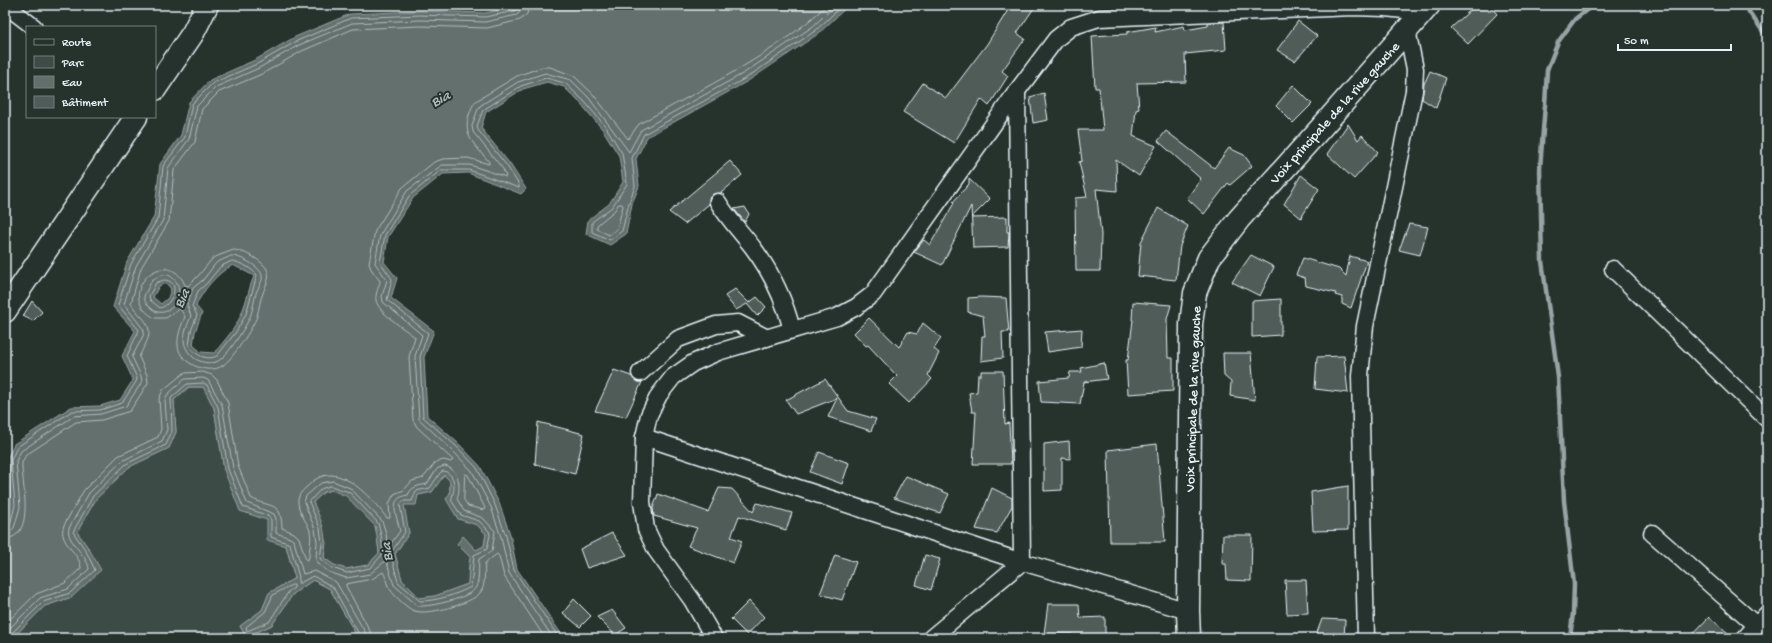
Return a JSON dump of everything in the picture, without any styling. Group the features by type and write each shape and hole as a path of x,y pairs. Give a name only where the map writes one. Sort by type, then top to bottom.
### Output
{"street":[{"path":"5,5 33,26"},
{"path":"156,88 193,33 207,5"},
{"path":"714,638 692,600 656,550 646,529 642,502 644,437 649,415 659,395 673,377 693,363 718,352 837,317 856,308 873,294 1017,91 1056,40 1071,27 1099,18 1352,7 1426,8"},
{"name":"Voix principale de la rive gauche","path":"1189,638 1191,324 1195,294 1209,258 1239,219 1426,8"},
{"path":"1366,638 1360,376 1365,326 1414,91 1415,69 1407,30"},
{"path":"1017,91 1022,562"},
{"path":"5,311 135,118"},
{"path":"718,202 767,268 788,312 792,330"},
{"path":"1613,269 1767,419"},
{"path":"640,373 678,339 716,325 738,323 767,338"},
{"path":"644,437 1022,562 1188,611"},
{"path":"1652,533 1756,626"},
{"path":"931,638 1022,562"},
{"path":"1745,638 1767,614"}],"green space":[{"path":"189,387 204,387 214,408 224,470 267,520 286,546 295,578 269,593 262,610 240,626 246,637 272,625 293,594 313,580 330,589 359,638 113,638 109,634 97,638 12,638 45,606 72,597 89,549 77,532 96,499 129,467 169,448 176,432 174,400"},
{"path":"444,475 450,481 450,493 458,518 477,525 486,534 484,546 478,549 471,557 468,584 435,596 420,598 402,580 395,554 409,533 403,505 418,495 432,492"},
{"path":"332,490 346,495 375,526 379,553 368,565 346,569 334,565 324,558 326,543 313,502 324,492"}],"water":[{"name":"Bia","path":"522,5 849,5 818,34 748,81 647,137 636,159 639,186 632,204 626,234 610,245 586,234 588,220 609,204 623,182 619,156 603,130 581,104 564,87 547,82 523,89 486,112 481,128 510,164 526,189 521,194 468,173 443,174 413,198 388,237 384,262 397,278 391,298 434,331 424,357 427,416 458,443 480,466 499,503 510,534 517,569 564,638 359,638 330,589 313,580 293,594 272,625 246,637 240,626 262,610 269,593 295,578 286,546 267,540 267,520 240,511 224,470 214,408 203,387 188,387 174,400 176,432 169,448 129,467 96,499 77,532 101,570 72,597 45,606 12,638 5,638 5,532 11,505 7,459 14,444 71,407 100,406 120,400 133,380 122,356 135,331 113,307 127,262 154,217 160,164 181,135 189,102 210,80 255,60 295,37 350,14 420,11 485,13","holes":["233,265 254,276 244,308 234,328 214,353 201,352 193,345 195,332 202,313 196,306 202,294 211,282 227,268","166,283 171,289 168,298 161,304 153,297 159,286","444,475 450,481 450,493 446,499 458,519 477,525 486,534 484,546 476,550 463,536 457,544 470,557 468,584 435,596 420,598 402,580 395,554 409,533 404,505 416,505 418,495 432,492","332,490 346,496 375,526 379,553 368,565 346,569 334,565 324,558 325,542 323,529 313,502 324,492"]}],"building":[{"path":"1011,5 1036,5 1017,33 1025,39 1002,71 1008,76 989,106 981,99 954,143 903,112 923,83 946,98 987,44"},
{"path":"1476,5 1489,5 1497,14 1468,44 1451,28"},
{"path":"1298,21 1317,36 1295,61 1277,50"},
{"path":"1224,22 1226,50 1185,54 1186,82 1137,83 1139,109 1136,110 1133,136 1156,146 1139,176 1116,160 1117,191 1096,189 1101,234 1100,271 1076,271 1075,198 1087,197 1079,162 1082,161 1078,130 1103,130 1099,88 1095,88 1092,36 1127,34 1127,32 1156,27 1155,32 1184,26 1185,30 1208,26 1208,23"},
{"path":"1430,71 1446,78 1436,108 1422,99 1424,84"},
{"path":"1293,85 1312,104 1293,123 1276,106"},
{"path":"1044,93 1048,120 1033,123 1030,97"},
{"path":"1348,124 1358,140 1362,135 1378,152 1354,179 1327,154"},
{"path":"1166,131 1214,168 1229,148 1244,155 1252,166 1230,185 1228,183 1204,214 1187,198 1201,179 1158,141"},
{"path":"730,161 742,175 721,193 713,194 709,198 709,204 685,224 669,212"},
{"path":"1301,175 1319,189 1301,218 1284,204"},
{"path":"969,179 990,199 972,217 971,206 942,265 914,252 924,240 930,245 954,203 953,202 969,184"},
{"path":"745,207 749,214 745,222 734,209"},
{"path":"1158,208 1188,226 1180,246 1176,280 1138,276 1141,242"},
{"path":"1007,217 1007,232 1009,232 1008,247 973,248 972,218"},
{"path":"1409,224 1428,227 1420,255 1399,250"},
{"path":"1251,255 1274,267 1260,296 1232,282"},
{"path":"1350,256 1367,261 1351,308 1342,304 1342,297 1335,295 1336,293 1306,286 1305,278 1296,275 1303,258 1339,269 1346,276"},
{"path":"735,289 749,303 757,297 766,307 757,316 747,304 736,310 725,296"},
{"path":"968,298 1006,298 1009,332 1002,332 1003,358 981,361 982,336 985,336 983,316 968,312"},
{"path":"1281,299 1281,335 1252,337 1252,301"},
{"path":"32,301 42,312 33,321 23,316"},
{"path":"1133,302 1171,305 1167,319 1168,358 1173,358 1173,391 1128,394 1126,360 1128,360 1133,320"},
{"path":"869,318 899,347 908,332 917,334 923,323 941,338 934,349 939,353 928,375 932,379 909,403 889,384 897,376 868,345 866,346 854,333"},
{"path":"1082,329 1081,347 1048,352 1045,332"},
{"path":"1223,353 1251,353 1255,400 1230,396 1231,382 1224,376"},
{"path":"1344,356 1348,393 1315,389 1317,357"},
{"path":"1104,363 1107,379 1084,382 1080,404 1041,402 1039,381 1069,378 1070,372 1082,372 1081,368"},
{"path":"614,370 631,376 637,382 642,382 626,417 595,411"},
{"path":"981,371 1003,371 1005,424 1009,423 1011,464 973,464 976,412 972,412 969,393 977,392 978,375 981,375"},
{"path":"825,379 848,411 876,419 871,431 828,417 837,398 796,414 786,400"},
{"path":"538,422 584,434 575,474 535,464"},
{"path":"1069,441 1070,459 1062,458 1062,490 1044,491 1044,444"},
{"path":"1157,444 1165,542 1110,542 1108,450"},
{"path":"819,452 849,463 842,484 810,472"},
{"path":"906,476 949,494 940,513 894,498"},
{"path":"1348,486 1348,530 1313,531 1311,492"},
{"path":"719,488 732,489 753,512 757,503 792,513 786,530 739,516 731,537 742,541 733,563 688,546 697,528 654,516 653,508 658,494 708,512"},
{"path":"992,488 1012,498 1012,506 997,533 976,529"},
{"path":"612,533 627,555 587,568 580,549"},
{"path":"1223,535 1252,535 1251,581 1227,580 1226,564 1222,564"},
{"path":"835,555 856,562 842,600 820,594"},
{"path":"925,555 940,559 931,590 916,585"},
{"path":"1285,580 1306,580 1308,613 1287,614"},
{"path":"574,599 591,616 580,627 563,613"},
{"path":"749,601 764,617 747,635 731,619"},
{"path":"1048,604 1079,604 1080,618 1105,617 1105,638 1072,638 1072,634 1044,634"},
{"path":"612,610 626,628 615,635 597,617"},
{"path":"1709,617 1734,638 1689,638"},
{"path":"1322,619 1345,620 1344,638 1315,638"}],"waterway":[{"path":"1570,638 1574,584 1564,501 1558,377 1542,261 1540,168 1547,70 1558,42 1575,19 1593,5"},
{"path":"1744,5 1767,37"}]}
